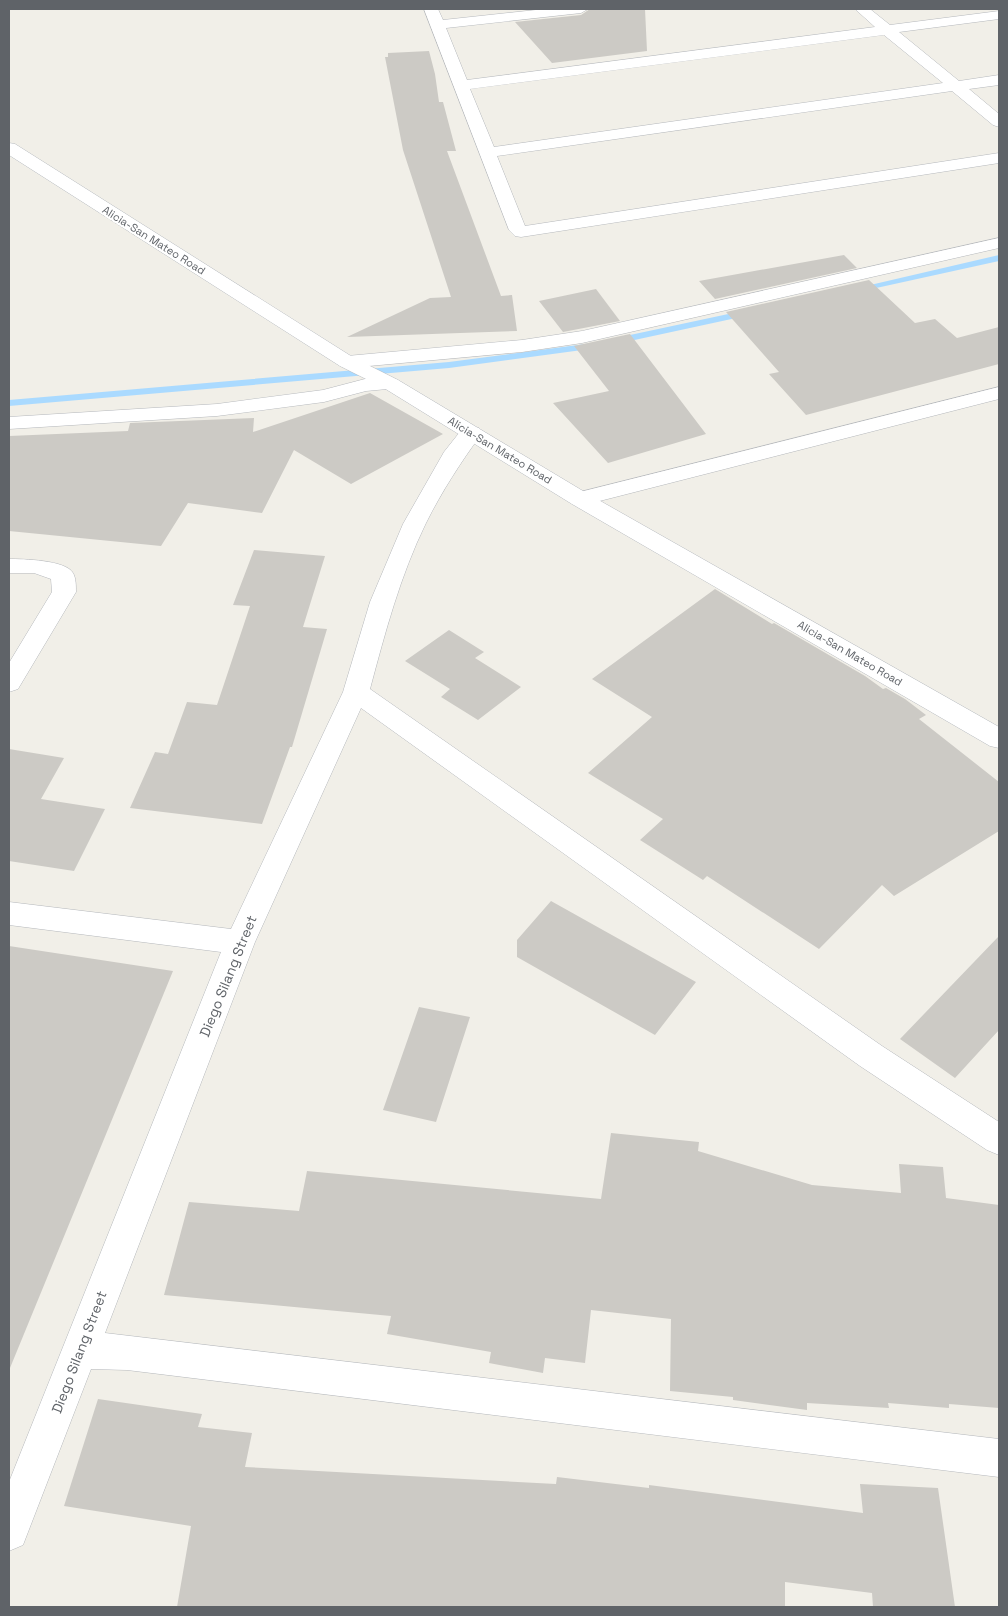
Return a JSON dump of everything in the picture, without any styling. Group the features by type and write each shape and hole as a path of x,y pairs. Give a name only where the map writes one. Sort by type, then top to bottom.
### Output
{"street":[{"path":"430,9 486,153 518,230 521,232 999,158"},
{"path":"437,25 581,9"},
{"path":"862,9 999,122"},
{"path":"460,86 999,15"},
{"path":"486,153 999,80"},
{"name":"Alicia-San Mateo Road","path":"9,148 347,362 391,384 580,498 999,739"},
{"path":"347,362 522,346 582,337 999,243"},
{"path":"9,422 217,410 324,396 365,385 391,384"},
{"path":"580,498 999,393"},
{"name":"Diego Silang Street","path":"9,1532 240,942 356,692 382,602 414,524 452,457 471,433"},
{"path":"9,566 36,566 63,575 64,592 9,683"},
{"path":"356,692 871,1056 999,1140"},
{"path":"9,913 240,942"},
{"path":"79,1350 127,1352 999,1458"}],"building":[{"path":"590,9 645,9 647,51 552,63 515,22 581,15"},
{"path":"429,51 439,102 443,102 456,151 447,151 501,296 512,295 517,331 347,337 430,298 451,297 403,150 385,57 388,57 388,53"},
{"path":"844,255 857,268 715,299 699,281"},
{"path":"869,280 915,323 935,319 957,338 999,327 999,364 806,415 769,374 779,372 726,312"},
{"path":"596,289 620,321 563,332 539,301"},
{"path":"630,334 706,434 608,463 553,403 609,391 574,346"},
{"path":"370,393 443,434 351,484 294,450 262,513 188,503 161,546 9,531 9,436 128,431 130,423 254,418 253,432"},
{"path":"254,550 325,556 303,627 327,629 292,747 290,747 262,824 130,808 155,752 168,754 187,702 217,705 250,606 233,605"},
{"path":"715,589 772,624 774,623 865,676 883,689 886,688 905,699 926,715 919,719 999,782 999,831 894,896 882,885 819,949 707,876 703,880 640,840 663,819 588,773 652,717 592,679"},
{"path":"449,630 484,652 475,658 521,687 478,720 441,697 450,689 405,661"},
{"path":"9,749 64,758 41,799 105,809 74,871 9,861"},
{"path":"551,901 696,982 655,1035 517,957 517,940"},
{"path":"999,936 999,1030 955,1078 900,1039"},
{"path":"9,946 173,971 10,1368 9,1367"},
{"path":"419,1007 470,1017 436,1122 383,1110"},
{"path":"611,1133 699,1142 698,1151 812,1185 901,1193 899,1164 943,1167 946,1198 999,1205 999,1408 949,1404 949,1408 888,1403 889,1408 807,1403 807,1410 733,1400 733,1397 670,1391 671,1319 591,1310 585,1363 545,1358 543,1373 489,1363 491,1352 387,1334 391,1316 164,1295 189,1202 299,1211 307,1171 601,1199"},
{"path":"98,1399 202,1414 198,1427 252,1433 245,1467 556,1484 557,1477 649,1488 649,1485 863,1513 860,1484 938,1488 955,1607 873,1607 872,1593 785,1582 785,1607 177,1607 191,1526 64,1506"}],"waterway":[{"path":"858,289 999,258"},
{"path":"616,341 747,313"},
{"path":"9,403 449,365 593,346"}]}
